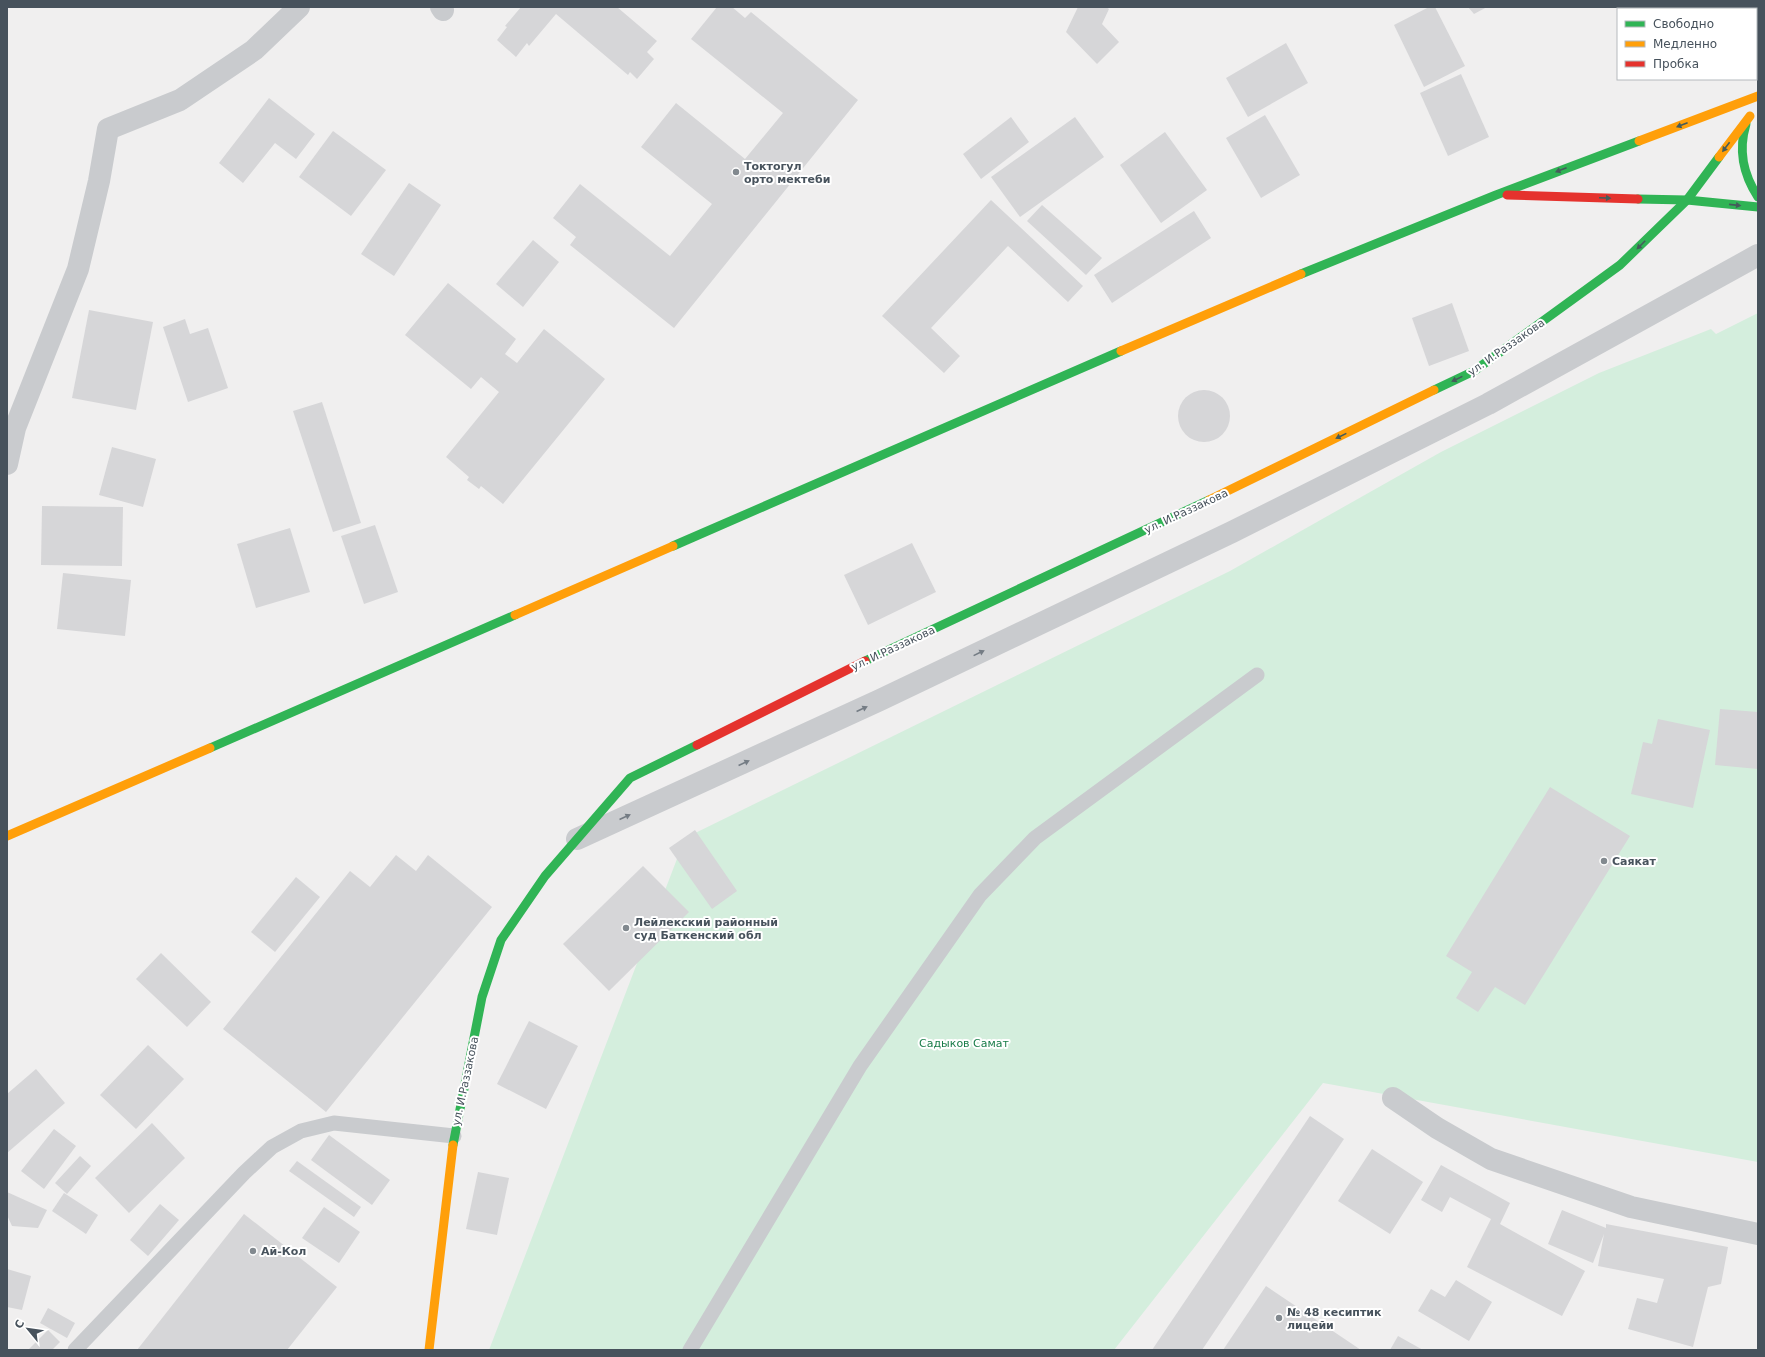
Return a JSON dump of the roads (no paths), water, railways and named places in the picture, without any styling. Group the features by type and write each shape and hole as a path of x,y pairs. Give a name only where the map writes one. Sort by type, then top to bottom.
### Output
{"main road":[{"path":"7,836 1256,292 1496,195 1758,96"},
{"name":"ул. И.Раззакова","path":"429,1350 454,1136 482,997 501,940 545,876 630,778 872,658 1207,501 1474,371 1620,265 1686,200 1752,113 1743,132 1741,149 1742,166 1748,182 1758,197"},
{"path":"1496,195 1686,200 1758,207"}],"street":[{"path":"7,464 15,428 78,269 99,181 108,129 180,100 254,50 299,7"},
{"name":"ул. И.Раззакова","path":"577,839 880,700 1232,532 1488,404 1758,255"},
{"path":"1393,1098 1443,1131 1491,1159 1631,1207 1758,1234"}],"lane":[{"path":"690,1350 860,1066 980,894 1035,838 1257,675"},
{"path":"75,1350 244,1173 272,1147 301,1131 334,1123 454,1136"}],"place":[{"name":"Токтогул орто мектеби","path":"736,172"},
{"name":"Саякат","path":"1604,861"},
{"name":"Лейлекский районный суд Баткенский обл","path":"626,928"},
{"name":"Ай-Кол","path":"253,1251"},
{"name":"№ 48 кесиптик лицейи","path":"1279,1318"}],"park label":[{"name":"Садыков Самат","path":"964,1043"}]}
